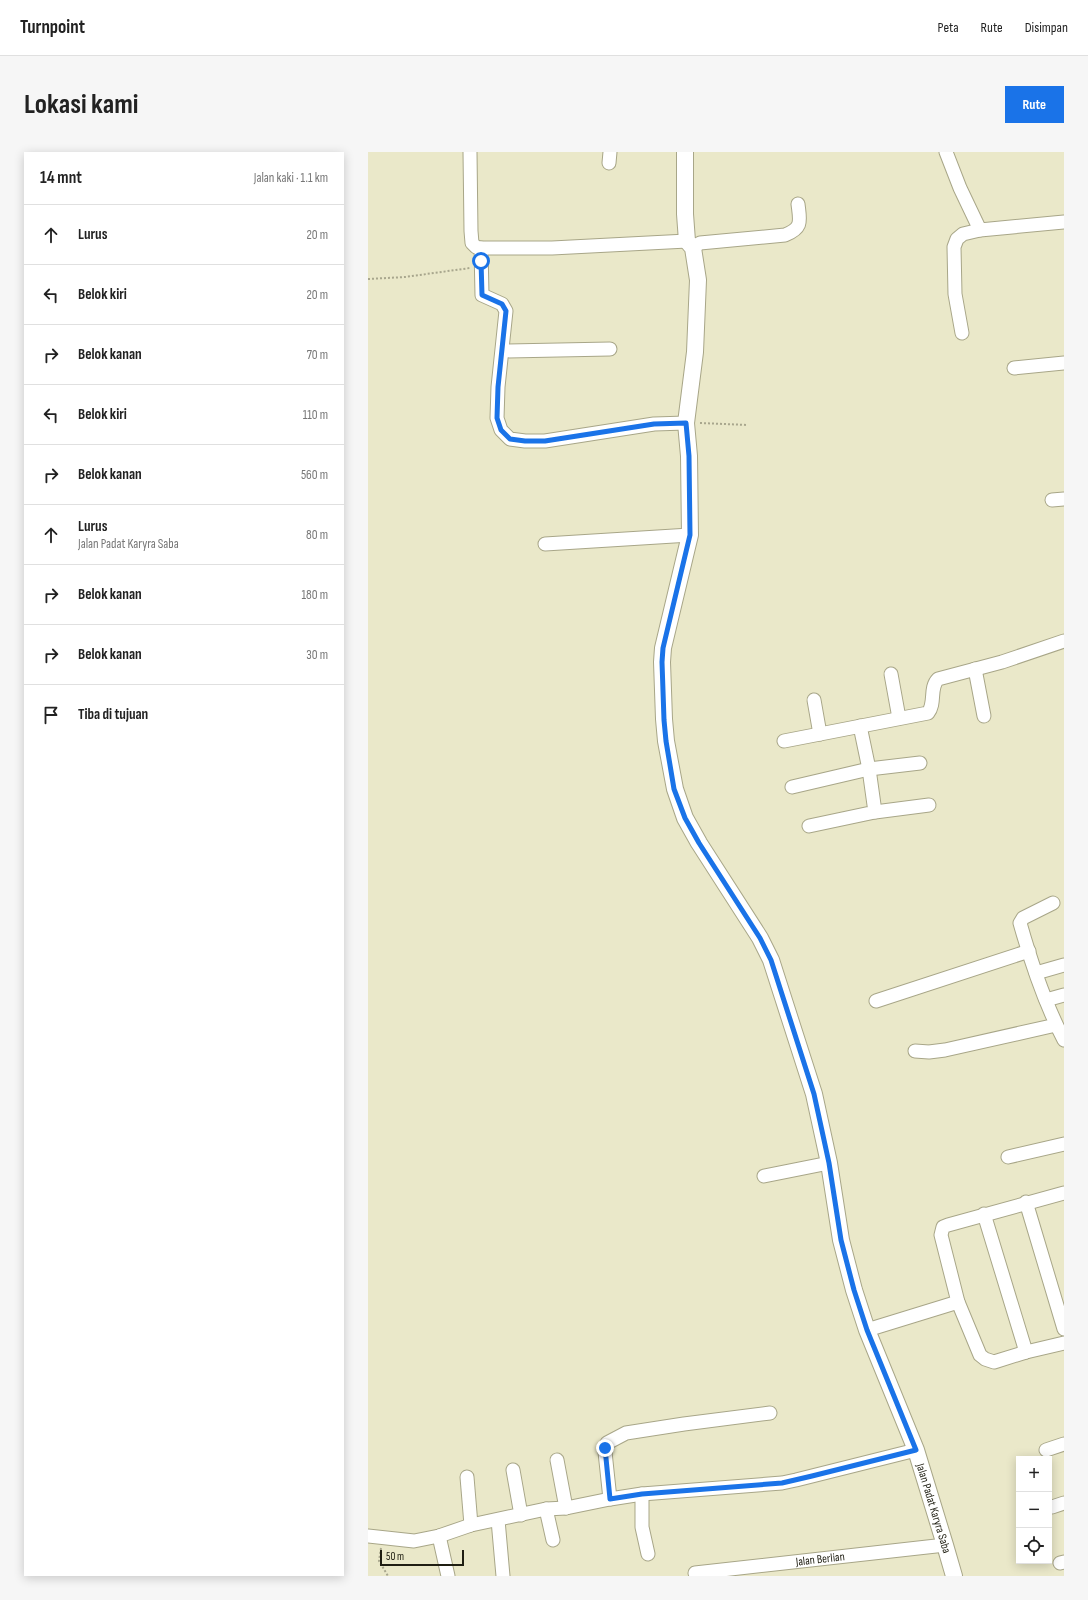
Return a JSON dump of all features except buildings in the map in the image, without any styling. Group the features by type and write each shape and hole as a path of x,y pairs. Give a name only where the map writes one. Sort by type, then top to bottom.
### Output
{"street":[{"path":"470,152 472,243 481,254 482,295 502,304 505,308 498,387 497,418 501,430 510,439 545,441 654,424 686,423"},
{"name":"Jalan Padat Karyra Saba","path":"685,152 685,214 698,280 696,352 686,423 689,456 690,535 663,648 662,662 666,741 674,789 685,818 699,843 760,938 771,960 814,1094 829,1163 841,1240 854,1290 867,1330 916,1450 954,1576"},
{"path":"946,152 980,230"},
{"path":"481,254 552,248 690,245 705,242 785,235 792,232 799,226 800,221 798,204"},
{"path":"962,332 955,294 954,247 957,239 963,234 980,230 1064,222"},
{"path":"502,351 610,349"},
{"path":"1014,368 1064,363"},
{"path":"545,544 690,535"},
{"path":"784,741 928,713 932,705 934,685 938,679 1064,641"},
{"path":"975,669 984,716"},
{"path":"891,674 899,718"},
{"path":"814,700 820,734"},
{"path":"860,726 869,769 875,812"},
{"path":"792,787 869,769 920,763"},
{"path":"809,826 875,812 929,805"},
{"path":"1053,903 1023,918 1020,923 1046,1000 1064,1040"},
{"path":"876,1001 1029,951"},
{"path":"1036,973 1064,965"},
{"path":"1046,1000 1064,995"},
{"path":"914,1051 929,1052 945,1050 1056,1024"},
{"path":"1008,1157 1064,1144"},
{"path":"764,1176 829,1163"},
{"path":"1064,1192 948,1225 942,1230 941,1238 958,1302 980,1355 983,1358 994,1362 1026,1352 1064,1343"},
{"path":"1026,1202 1064,1329"},
{"path":"984,1214 1026,1352"},
{"path":"867,1330 958,1302"},
{"path":"610,1499 605,1452 607,1443 612,1439 626,1433 684,1424 770,1414"},
{"path":"1046,1450 1064,1444"},
{"path":"368,1536 414,1541 439,1536 471,1525 610,1499 642,1494 782,1483 916,1450"},
{"path":"557,1460 566,1508"},
{"path":"513,1470 521,1515"},
{"path":"467,1477 471,1525"},
{"path":"642,1494 642,1527 648,1554"},
{"path":"546,1510 553,1540"},
{"path":"498,1520 503,1576"},
{"path":"439,1536 448,1576"},
{"name":"Jalan Berlian","path":"694,1573 945,1545"}],"path":[{"path":"368,279 405,277 460,270 475,266 481,254"},
{"path":"686,423 747,425"},
{"path":"384,1537 378,1561 388,1576"}],"route":[{"path":"481,261 482,295 502,304 506,311 497,400 497,418 504,435 514,440 545,441 654,424 686,423 689,456 690,535 663,648 662,662 664,720 674,789 685,818 699,843 760,938 771,960 814,1094 829,1163 841,1240 854,1290 867,1330 916,1450 782,1483 713,1487 642,1494 610,1499 605,1448"}]}
